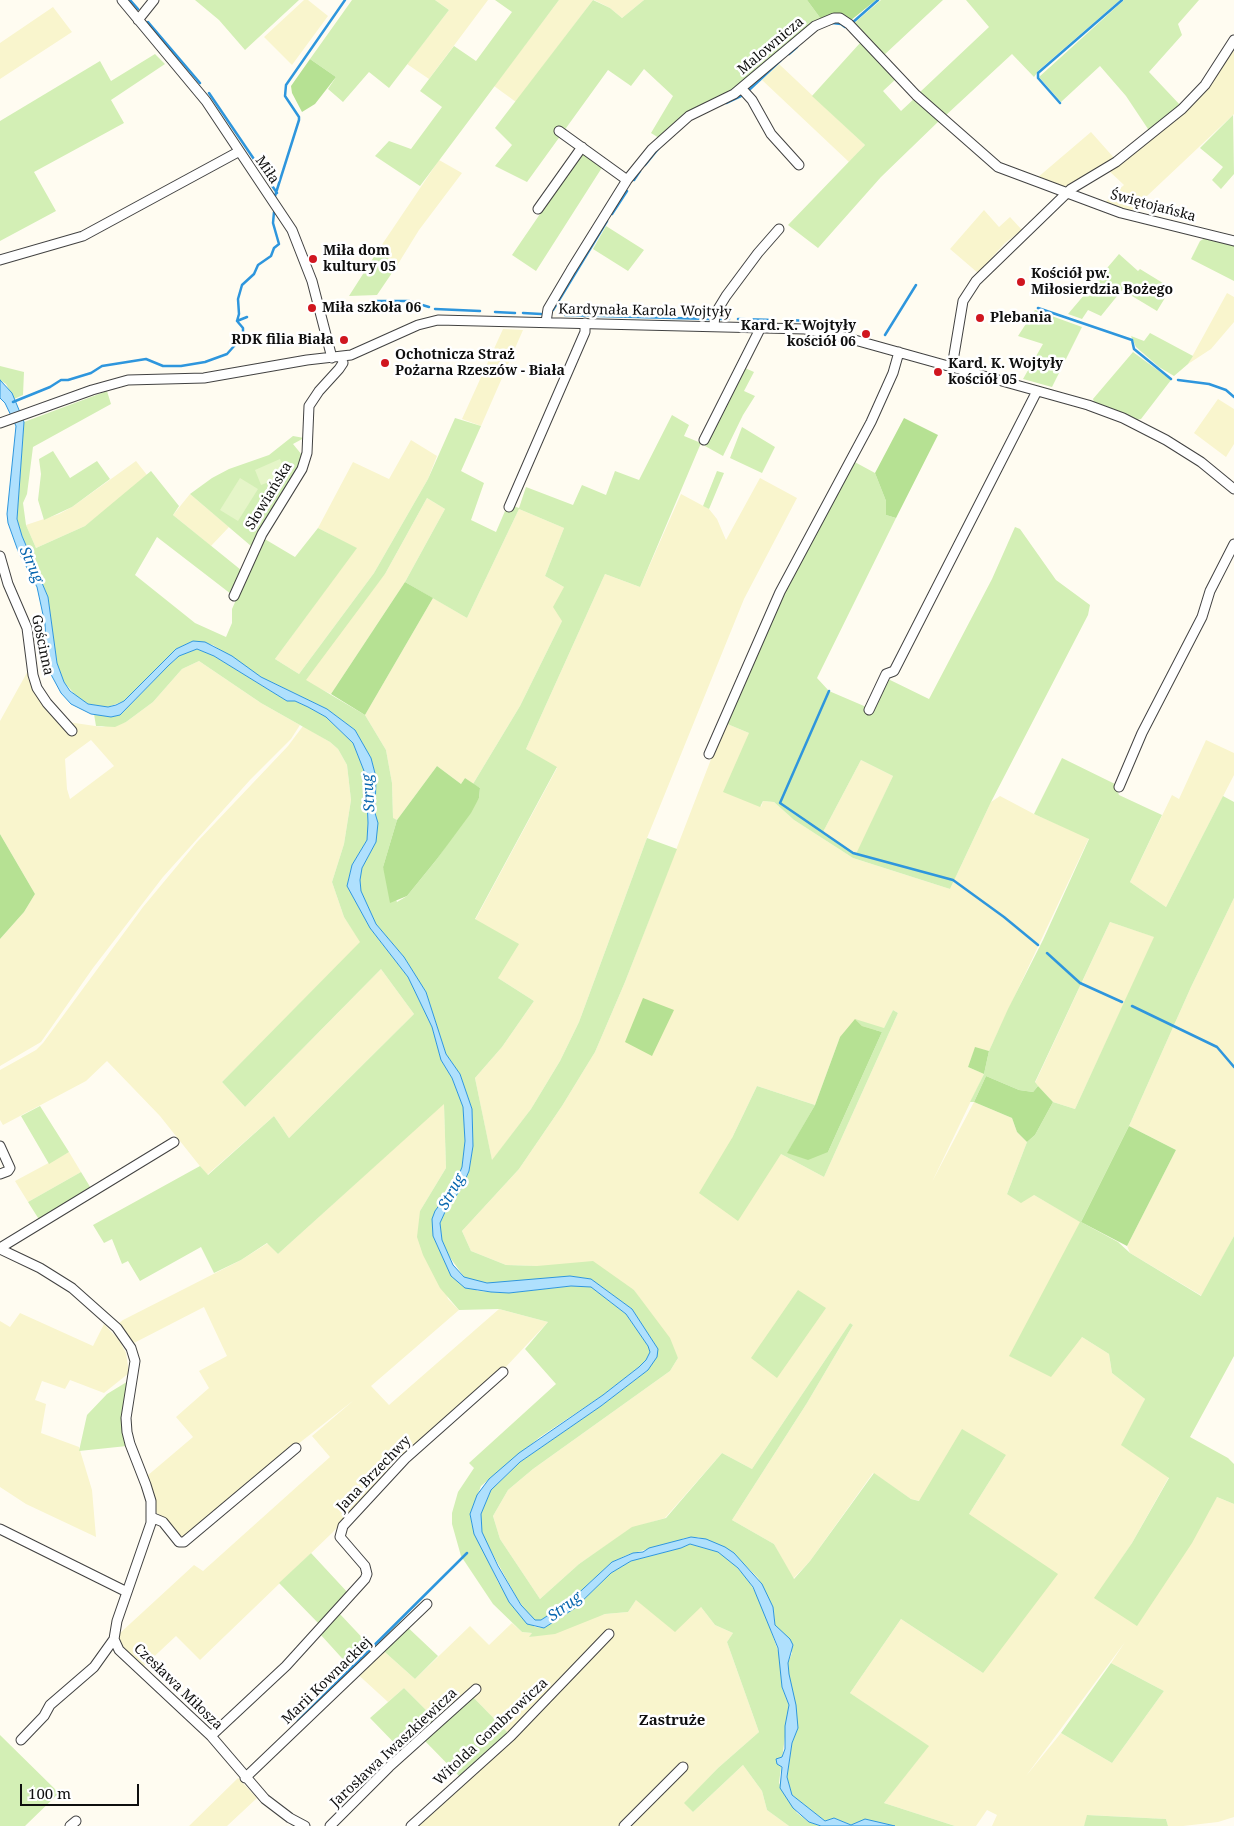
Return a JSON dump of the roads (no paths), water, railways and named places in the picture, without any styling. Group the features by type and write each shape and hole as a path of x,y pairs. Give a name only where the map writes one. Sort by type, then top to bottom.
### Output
{"street":[{"name":"Miła","path":"122,0 198,91 286,220 296,238 314,290 332,358"},
{"path":"138,20 154,0"},
{"name":"Malownicza","path":"546,322 548,309 627,180 652,149 672,129 700,109 742,88 815,26 828,19 840,18 855,30 916,95 992,163 1065,194"},
{"path":"952,367 966,294 1002,253 1065,194 1116,162 1182,109 1205,85 1234,40"},
{"path":"742,88 752,100 771,134 798,165"},
{"path":"559,131 627,180"},
{"path":"538,209 582,147"},
{"path":"0,260 83,236 238,152"},
{"name":"Świętojańska","path":"1065,194 1121,213 1234,241"},
{"path":"714,326 715,314 726,296 758,253 779,229"},
{"name":"Kardynała Karola Wojtyły","path":"0,423 108,384 128,380 204,378 307,360 342,358 372,347 418,326 438,320 761,328 821,332 1088,405 1140,426 1179,448 1234,489"},
{"path":"509,507 581,340 585,323"},
{"path":"704,440 761,328"},
{"path":"710,754 780,592 870,422 893,373 899,352"},
{"name":"Słowiańska","path":"234,596 262,534 302,469 307,453 309,406 319,390 339,369 343,363 342,358"},
{"path":"869,710 886,674 894,671 1037,390"},
{"path":"1119,786 1142,733 1202,617 1210,591 1234,544"},
{"name":"Gościnna","path":"0,556 8,584 27,628 33,675 37,688 47,703 72,731"},
{"path":"0,1248 174,1142"},
{"path":"0,1146 10,1168 8,1171 0,1174"},
{"path":"0,1248 40,1268 72,1288 117,1328 131,1348 135,1370 126,1418 127,1432 146,1484 151,1517 162,1522 179,1542 184,1542 296,1448"},
{"name":"Jana Brzechwy","path":"211,1736 286,1666 365,1579 367,1574 365,1566 340,1537 343,1526 412,1452 503,1372"},
{"name":"Czesława Miłosza","path":"151,1517 147,1536 117,1621 114,1639 125,1656 211,1736 245,1778 277,1808 305,1826"},
{"path":"0,1529 127,1592"},
{"name":"Marii Kownackiej","path":"245,1778 427,1604"},
{"name":"Witolda Gombrowicza","path":"411,1826 511,1736 609,1634"},
{"path":"21,1740 44,1716 50,1705 94,1667 114,1639"},
{"name":"Jarosława Iwaszkiewicza","path":"330,1826 390,1766 476,1689"},
{"path":"624,1826 683,1767"}],"water":[{"name":"Strug","path":"0,380 12,393 24,422 17,519 22,536 48,597 57,663 64,682 70,691 88,704 108,707 116,705 124,701 176,649 193,641 205,642 232,656 261,677 327,709 355,730 371,758 376,777 375,813 378,823 376,842 362,868 361,891 376,924 404,957 426,992 446,1054 460,1074 472,1109 473,1146 469,1171 462,1187 440,1223 442,1240 453,1265 464,1277 487,1283 570,1276 591,1279 632,1309 658,1349 657,1357 648,1370 601,1406 520,1462 491,1490 481,1514 482,1532 498,1566 521,1605 535,1620 541,1620 570,1601 612,1562 633,1553 643,1552 649,1548 691,1537 706,1539 725,1547 734,1553 762,1584 773,1607 775,1625 790,1639 793,1645 788,1663 796,1705 798,1728 792,1743 787,1777 792,1795 825,1821 834,1818 851,1825 865,1819 895,1826 821,1826 809,1822 793,1808 780,1788 782,1767 777,1764 776,1759 782,1757 785,1749 785,1726 789,1705 782,1687 778,1648 753,1587 738,1568 718,1552 690,1544 631,1561 611,1573 575,1608 544,1628 527,1624 509,1602 474,1534 470,1514 477,1495 489,1479 519,1453 603,1395 639,1367 646,1360 650,1352 648,1346 626,1314 591,1287 571,1286 509,1293 491,1292 465,1288 451,1276 433,1236 432,1219 435,1211 456,1182 462,1167 465,1141 463,1107 452,1078 441,1060 432,1027 408,977 370,928 347,886 352,865 367,840 368,823 366,776 353,743 326,717 295,701 287,701 214,656 197,649 179,656 120,715 111,717 91,714 71,704 61,693 47,667 45,624 37,587 18,551 8,523 7,514 16,426 5,403 0,398"}],"waterway":[{"path":"130,0 138,9"},
{"path":"275,196 299,120 299,117 285,96 286,85 345,0"},
{"path":"852,23 878,0"},
{"path":"1060,103 1038,78 1038,73 1122,0"},
{"path":"148,22 200,83"},
{"path":"832,23 841,24 845,27"},
{"path":"789,54 797,47"},
{"path":"749,90 781,60"},
{"path":"209,93 277,193"},
{"path":"726,103 741,96"},
{"path":"645,165 658,149"},
{"path":"634,180 640,171"},
{"path":"612,214 627,191"},
{"path":"13,402 50,387 61,380 68,380 91,373 102,366 146,359 163,366 181,366 205,362 227,354 243,336 243,328 237,321 239,314 238,299 242,285 254,274 258,265 271,256 274,248 279,244 273,223 274,212"},
{"path":"553,310 607,221"},
{"path":"885,335 916,285"},
{"path":"375,301 409,301 429,307"},
{"path":"1038,308 1132,340 1134,349 1171,379"},
{"path":"435,309 480,311"},
{"path":"495,312 515,313"},
{"path":"523,313 541,314"},
{"path":"565,315 710,319"},
{"path":"237,321 247,317"},
{"path":"719,319 729,319"},
{"path":"738,319 774,320"},
{"path":"784,320 815,321 842,328"},
{"path":"1178,380 1209,384 1226,390 1234,397"},
{"path":"829,691 780,803 853,853 953,880 1004,917 1038,945"},
{"path":"1047,953 1080,983 1122,1002"},
{"path":"1132,1006 1217,1047 1234,1067"},
{"path":"298,1721 467,1553"}],"place":[{"name":"Miła dom kultury 05","path":"313,259"},
{"name":"Kościół pw. Miłosierdzia Bożego","path":"1021,282"},
{"name":"Miła szkoła 06","path":"312,308"},
{"name":"Plebania","path":"980,318"},
{"name":"Kard. K. Wojtyły kościół 06","path":"866,334"},
{"name":"RDK filia Biała","path":"344,340"},
{"name":"Ochotnicza Straż Pożarna Rzeszów - Biała","path":"385,363"},
{"name":"Kard. K. Wojtyły kościół 05","path":"938,372"}],"district":[{"name":"Zastruże","path":"672,1721"}]}
